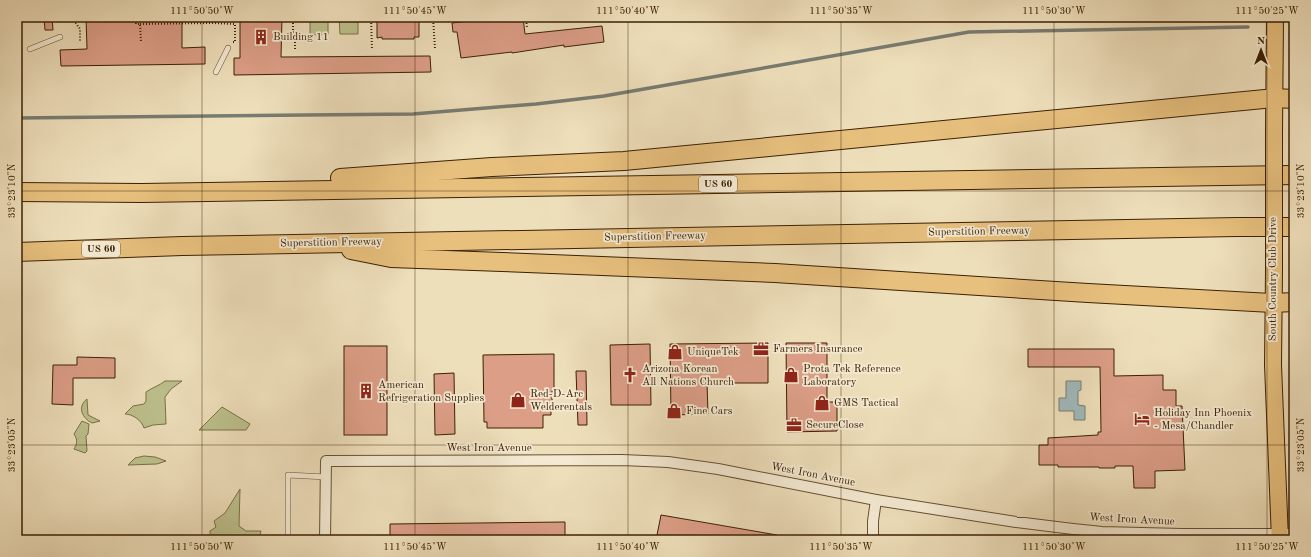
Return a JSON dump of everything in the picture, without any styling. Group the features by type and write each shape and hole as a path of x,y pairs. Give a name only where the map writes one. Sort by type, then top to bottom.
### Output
{"highway":[{"path":"142,193 492,167 624,161 1274,98 1294,98"},
{"name":"US 60","path":"18,192 142,193 1294,175"},
{"name":"Superstition Freeway","path":"18,252 321,243 1294,227"},
{"path":"321,243 391,258 768,273 1088,293 1294,302"}],"main road":[{"name":"South Country Club Drive","path":"1275,17 1273,365 1284,536"}],"street":[{"name":"West Iron Avenue","path":"326,477 326,461 622,460 668,462 718,469 876,500 1016,522 1102,532 1284,536"},
{"path":"325,540 326,477"},
{"path":"873,540 873,521 876,500"}],"lane":[{"path":"30,49 60,37"},
{"path":"216,72 228,48"},
{"path":"288,540 288,475 326,477"}],"path":[{"path":"76,17 76,22 80,29 80,41"},
{"path":"135,17 136,24 234,24"},
{"path":"228,48 231,42 235,42 234,17"},
{"path":"293,17 295,51"},
{"path":"371,17 372,50"},
{"path":"433,17 435,49"},
{"path":"433,20 456,17"},
{"path":"526,17 527,28"},
{"path":"140,24 141,41"}],"green space":[{"path":"310,17 328,17 328,34 310,35"},
{"path":"339,17 358,17 358,34 340,34"},
{"path":"165,381 182,381 171,389 165,397 166,424 153,425 144,428 137,418 125,414 133,406 144,404 146,401 146,392"},
{"path":"87,399 88,415 100,421 92,423 83,415 82,405"},
{"path":"222,407 250,424 246,430 199,430"},
{"path":"82,421 89,424 88,434 86,436 87,451 85,453 74,449 77,442 74,434"},
{"path":"144,456 155,457 166,461 157,464 128,465 135,458"},
{"path":"240,489 239,526 246,531 261,531 260,536 239,540 210,540 210,531 216,527 214,521 225,513"}],"water":[{"path":"1066,381 1081,381 1081,390 1078,391 1078,405 1085,406 1085,420 1074,420 1074,411 1059,411 1059,398 1066,398"}],"building":[{"path":"44,17 52,17 53,30 45,30"},
{"path":"86,17 182,17 182,48 205,47 205,64 61,66 60,50 87,49"},
{"path":"240,17 282,17 281,57 430,56 431,72 234,75 234,58 240,58"},
{"path":"377,17 419,17 419,37 414,37 414,39 377,38"},
{"path":"503,17 523,17 525,34 602,26 604,42 564,47 564,45 512,53 461,58 457,32 453,32 452,23"},
{"path":"768,343 768,383 707,383 708,414 671,415 670,344"},
{"path":"786,343 827,343 827,402 837,402 837,431 787,432"},
{"name":"Arizona Korean All Nations Church","path":"650,344 651,405 611,405 610,345"},
{"name":"American Refrigeration Supplies","path":"344,346 387,346 387,435 344,435"},
{"name":"Holiday Inn Phoenix - Mesa/Chandler","path":"1028,349 1114,349 1114,376 1163,375 1163,390 1176,390 1176,406 1182,406 1185,470 1155,471 1155,488 1134,488 1133,466 1099,468 1039,465 1039,445 1048,445 1048,438 1098,435 1098,432 1101,432 1100,367 1028,367"},
{"name":"Red-D-Arc Welderentals","path":"554,354 554,391 552,391 552,410 551,415 543,415 543,428 487,428 487,422 484,422 483,355"},
{"path":"77,357 115,358 115,378 73,378 73,405 52,404 53,365 77,365"},
{"path":"576,371 586,371 587,425 578,425"},
{"path":"454,373 455,434 435,435 434,374"},
{"path":"661,515 777,535 776,540 656,540"},
{"path":"565,522 565,540 390,540 390,524"}],"waterway":[{"path":"17,118 413,114 536,104 604,96 969,32 1248,27"}],"place":[{"name":"Building 11","path":"261,37"},
{"name":"Farmers Insurance","path":"761,349"},
{"name":"UniqueTek","path":"675,352"},
{"name":"Arizona Korean All Nations Church","path":"630,375"},
{"name":"Prota Tek Reference Laboratory","path":"791,375"},
{"name":"American Refrigeration Supplies","path":"366,391"},
{"name":"Red-D-Arc Welderentals","path":"518,400"},
{"name":"GMS Tactical","path":"822,403"},
{"name":"Fine Cars","path":"674,411"},
{"name":"Holiday Inn Phoenix - Mesa/Chandler","path":"1142,419"},
{"name":"SecureClose","path":"794,425"}]}
